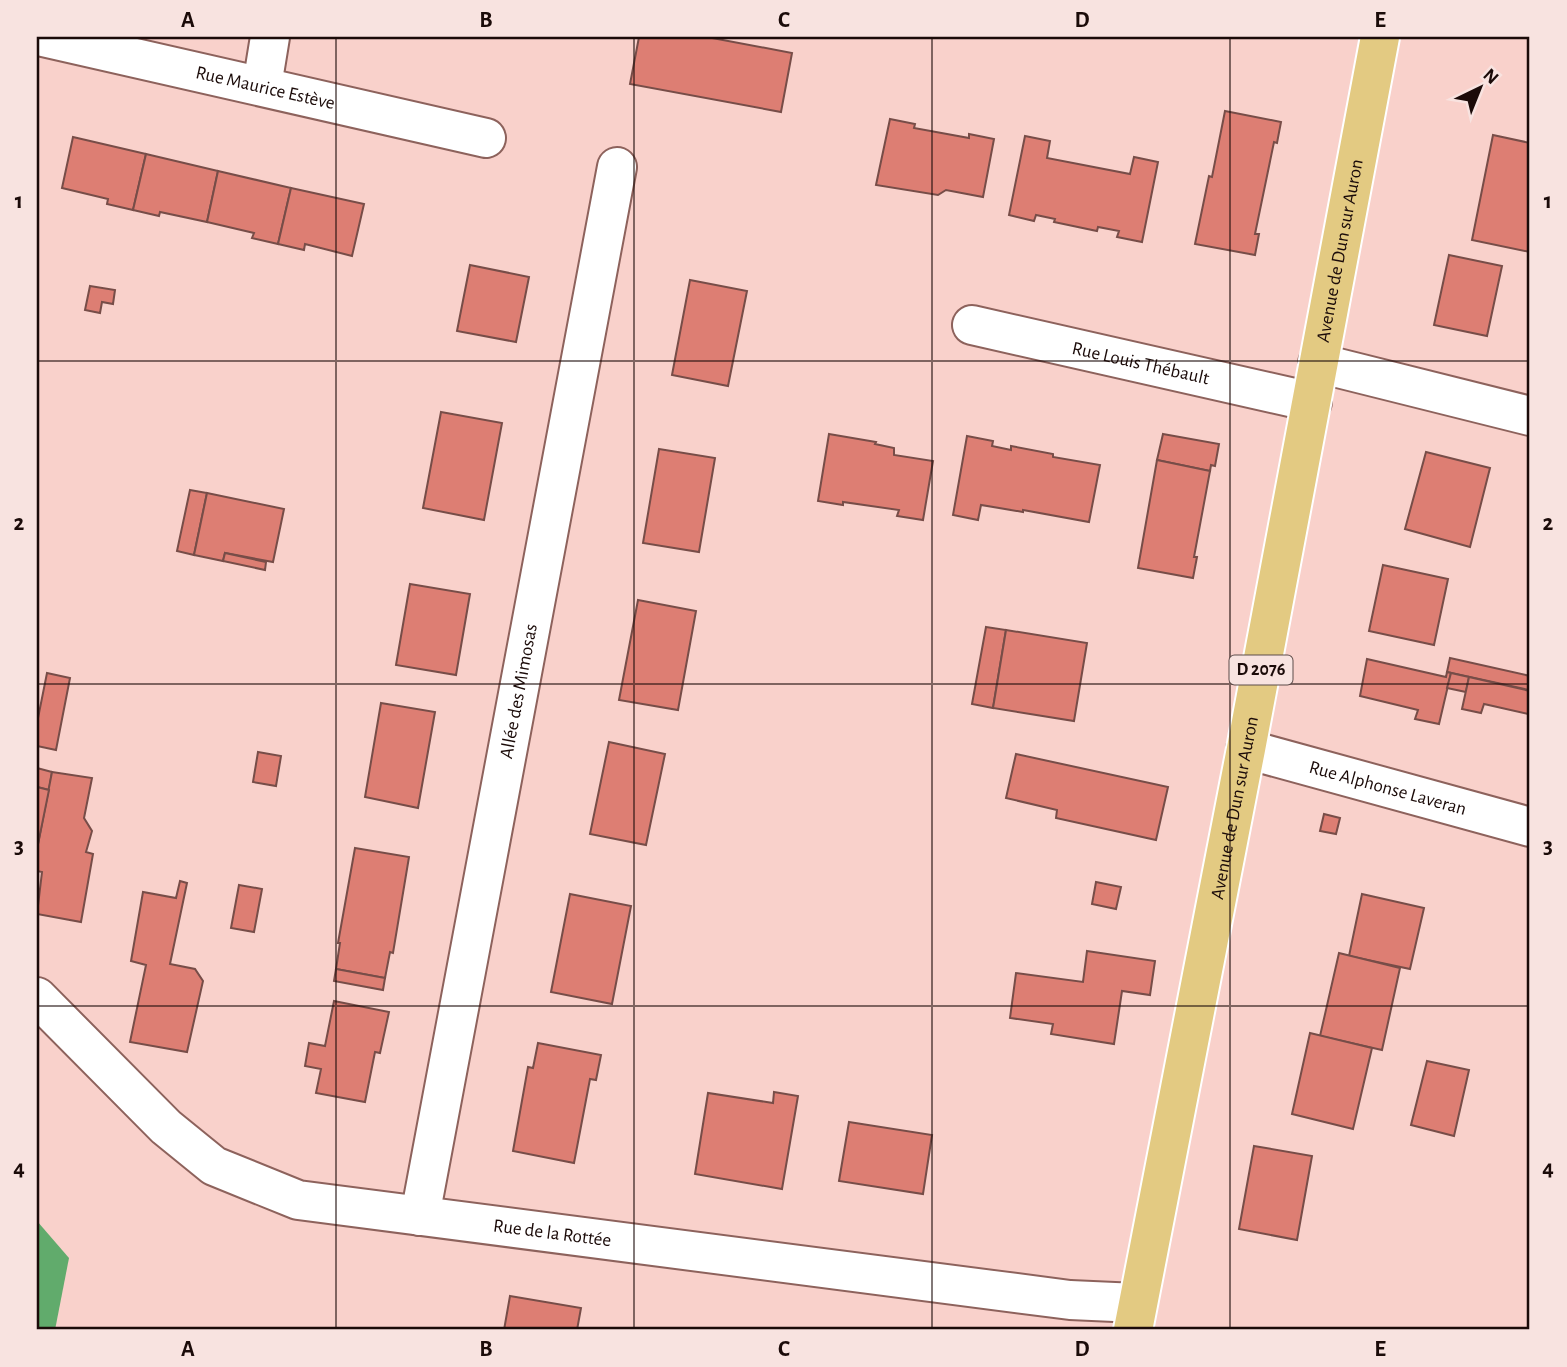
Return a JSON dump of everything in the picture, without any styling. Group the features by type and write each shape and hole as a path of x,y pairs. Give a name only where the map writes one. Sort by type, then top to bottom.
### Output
{"main road":[{"name":"Avenue de Dun sur Auron","path":"1135,1317 1158,1210 1380,37"}],"street":[{"name":"Rue Maurice Estève","path":"43,37 486,138"},
{"path":"262,86 270,37"},
{"name":"Allée des Mimosas","path":"420,1216 617,167"},
{"name":"Rue Louis Thébault","path":"972,325 1312,402"},
{"path":"1318,363 1530,416"},
{"name":"Rue Alphonse Laveran","path":"1246,749 1530,827"},
{"name":"Rue de la Rottée","path":"37,997 166,1127 214,1166 298,1200 1070,1300 1135,1317"}],"green space":[{"path":"37,1221 69,1258 55,1330 37,1330"}],"building":[{"path":"639,37 707,37 792,53 781,112 630,84"},
{"path":"1225,111 1281,122 1277,143 1274,142 1255,234 1259,234 1255,255 1195,244"},
{"path":"890,119 915,124 914,128 969,138 969,134 994,139 983,197 946,190 938,195 876,185"},
{"path":"1493,135 1530,143 1530,252 1472,240"},
{"path":"1025,136 1050,141 1047,158 1130,174 1134,157 1158,162 1142,242 1117,237 1119,231 1098,227 1097,231 1054,222 1055,219 1036,215 1034,221 1009,215"},
{"path":"73,137 146,154 133,210 107,204 108,199 62,188"},
{"path":"146,154 218,171 207,222 160,212 159,216 133,210"},
{"path":"218,171 291,188 278,244 252,238 254,233 207,222"},
{"path":"291,188 364,204 352,256 305,244 304,250 278,244"},
{"path":"1449,255 1502,266 1487,336 1434,325"},
{"path":"470,265 529,277 516,342 457,331"},
{"path":"690,280 747,291 728,386 672,375"},
{"path":"90,286 115,290 113,304 102,302 100,313 85,310"},
{"path":"441,412 502,423 484,520 423,508"},
{"path":"829,434 876,442 875,444 894,448 894,455 933,461 923,520 897,516 899,510 818,501"},
{"path":"1163,434 1219,444 1215,466 1211,465 1210,471 1157,460"},
{"path":"967,436 993,441 992,446 1011,450 1011,446 1100,465 1089,522 981,505 978,520 953,515"},
{"path":"659,449 715,458 699,552 643,543"},
{"path":"1426,452 1490,468 1470,547 1405,529"},
{"path":"1157,460 1210,471 1194,557 1197,557 1193,578 1138,568"},
{"path":"190,490 207,493 194,555 177,551"},
{"path":"207,493 284,509 273,562 225,553 223,561 194,555"},
{"path":"225,553 266,562 265,570 223,561"},
{"path":"1383,565 1448,579 1434,645 1369,631"},
{"path":"410,584 470,594 456,675 396,665"},
{"path":"638,600 696,611 678,710 619,700"},
{"path":"986,627 1006,630 993,708 972,704"},
{"path":"1006,630 1087,643 1074,721 993,708"},
{"path":"1450,658 1530,676 1529,690 1447,672"},
{"path":"1367,659 1446,677 1447,672 1451,673 1439,724 1415,719 1418,710 1360,696"},
{"path":"47,673 70,678 56,750 37,746 37,723"},
{"path":"1451,673 1469,677 1466,692 1447,688"},
{"path":"1469,677 1530,691 1528,714 1484,704 1481,713 1462,709"},
{"path":"381,703 435,712 418,808 365,797"},
{"path":"609,742 665,754 646,845 590,834"},
{"path":"258,752 281,756 276,786 253,782"},
{"path":"1016,754 1168,787 1156,840 1056,818 1057,810 1006,798"},
{"path":"37,768 52,772 49,790 37,787"},
{"path":"52,772 92,778 84,818 92,831 86,852 93,854 81,922 37,914 42,872 37,871 37,849"},
{"path":"37,787 49,790 37,849"},
{"path":"1324,814 1340,818 1336,834 1320,831"},
{"path":"355,848 409,857 393,953 390,952 385,978 336,969"},
{"path":"180,881 187,883 170,964 195,969 203,981 187,1052 130,1042 146,965 131,961 143,892 176,898"},
{"path":"1096,882 1121,887 1116,909 1092,904"},
{"path":"239,885 262,889 254,932 231,928"},
{"path":"570,894 631,906 612,1004 551,992"},
{"path":"1362,894 1424,908 1410,969 1349,956"},
{"path":"1087,951 1155,961 1150,995 1122,991 1114,1044 1051,1034 1053,1024 1010,1018 1016,973 1083,982"},
{"path":"1339,953 1400,968 1382,1050 1320,1036"},
{"path":"336,969 385,978 383,990 334,981"},
{"path":"334,1001 389,1012 380,1053 375,1052 365,1102 316,1093 321,1069 305,1066 309,1043 325,1046"},
{"path":"1310,1033 1372,1048 1353,1129 1292,1114"},
{"path":"538,1043 601,1055 596,1080 590,1079 574,1163 513,1151 528,1067 533,1068"},
{"path":"1427,1061 1469,1070 1454,1136 1411,1125"},
{"path":"774,1092 798,1096 782,1189 695,1174 708,1093 773,1103"},
{"path":"849,1122 932,1135 923,1194 839,1181"},
{"path":"1254,1146 1312,1156 1297,1240 1239,1229"},
{"path":"510,1296 581,1308 577,1330 504,1330"}]}
